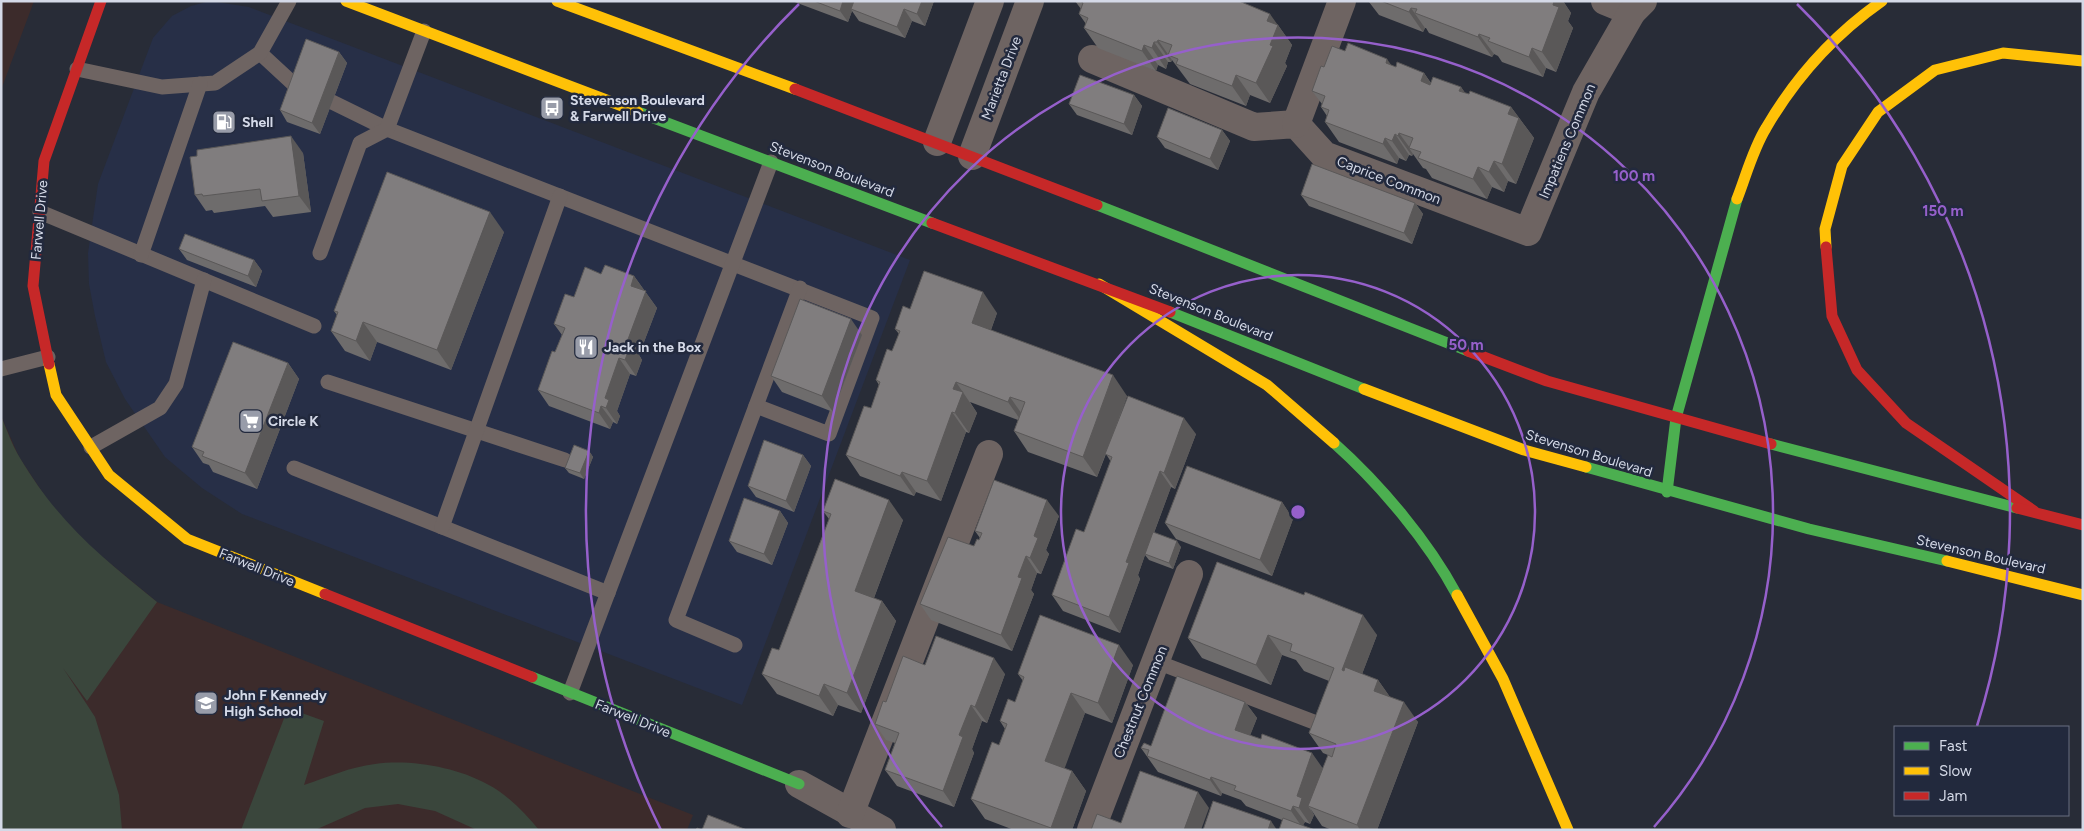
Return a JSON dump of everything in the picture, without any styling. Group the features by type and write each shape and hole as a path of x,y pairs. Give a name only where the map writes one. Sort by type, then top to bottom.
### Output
{"main road":[{"name":"Farwell Drive","path":"101,1 44,161 32,286 56,395 110,475 187,539 799,784"},
{"name":"Stevenson Boulevard","path":"346,1 1099,284 1384,397 1524,450 1667,492 1809,530 2016,577 2083,595"},
{"path":"557,1 937,142 1410,329 1547,381 1676,418 2083,525"},
{"path":"1667,492 1676,418 1732,212 1765,129 1807,68 1868,11 1882,1"},
{"path":"2034,511 1906,423 1857,370 1832,316 1825,229 1842,166 1878,112 1936,70 2003,53 2077,58 2083,61"},
{"path":"1099,284 1267,385 1364,470 1441,565 1503,679 1568,830"}],"street":[{"path":"937,142 990,1"},
{"name":"Marietta Drive","path":"972,156 1030,1"},
{"path":"1092,60 1254,127 1296,124 1342,1"},
{"path":"1605,1 1638,7"},
{"name":"Impatiens Common","path":"1528,232 1586,92 1638,7"},
{"name":"Caprice Common","path":"1296,124 1324,155 1528,232"},
{"path":"850,814 989,454"},
{"name":"Chestnut Common","path":"1091,830 1157,662 1189,574"},
{"name":"Farwell Drive","path":"799,784 850,814 882,830"}],"lane":[{"path":"77,69 162,87 215,83 260,53 290,1"},
{"path":"320,253 360,143 387,129 424,31"},
{"path":"260,53 300,90 332,102 387,129 800,288 872,318 830,434 756,406"},
{"path":"141,255 200,84"},
{"path":"570,693 771,162"},
{"path":"442,526 560,196"},
{"path":"40,212 314,326"},
{"path":"91,447 160,408 176,384 204,280"},
{"path":"735,645 676,620 800,288"},
{"path":"1,368 48,356"},
{"path":"328,382 565,460"},
{"path":"294,468 608,592"},
{"path":"1157,662 1328,727"}],"shaded area":[{"path":"1,1 34,1 1,90"},
{"path":"210,1 249,7 910,260 742,705 242,514 202,488 165,457 125,399 106,362 89,284 88,253 98,184 153,38 172,16 191,6"},
{"name":"John F Kennedy High School","path":"1,416 19,457 52,507 90,547 157,602 693,815 687,830 1,830"}],"green space":[{"path":"1,416 17,453 49,501 81,537 157,602 87,701 63,668 95,717 119,795 122,830 1,830"},
{"path":"288,708 324,721 304,785 366,765 403,763 432,766 461,773 494,788 515,804 539,830 477,830 435,811 398,804 365,808 315,830 241,830"}],"building":[{"path":"814,1 843,1 840,11"},
{"path":"854,1 922,1 917,14 904,9 897,27 851,9"},
{"path":"1080,1 1239,1 1270,14 1267,21 1278,25 1270,45 1273,46 1256,83 1236,75 1232,86 1176,64 1178,59 1168,55 1172,45 1158,40 1154,42 1152,48 1144,45 1142,51 1084,28 1088,18 1079,14 1083,3"},
{"path":"1381,1 1554,1 1553,5 1559,7 1542,52 1532,48 1529,57 1488,41 1490,38 1479,34 1478,37 1415,13 1417,9 1411,8 1409,12"},
{"path":"306,39 339,52 312,123 280,110"},
{"path":"1348,43 1387,59 1386,63 1396,67 1397,62 1424,73 1421,81 1430,85 1433,77 1461,87 1459,91 1469,94 1470,91 1511,107 1508,114 1519,118 1502,164 1494,161 1489,172 1478,167 1473,179 1418,158 1421,152 1409,148 1413,138 1399,133 1398,136 1395,134 1392,141 1385,138 1383,144 1325,122 1329,110 1321,107 1325,96 1312,91 1321,66 1324,67 1332,46 1345,51"},
{"path":"1080,75 1134,95 1124,124 1069,104"},
{"path":"1168,108 1222,130 1210,159 1157,137"},
{"path":"291,136 299,196 262,201 260,189 203,196 202,194 195,195 190,157 197,156 197,150"},
{"path":"1312,164 1415,203 1404,233 1301,195"},
{"path":"387,172 490,212 437,350 363,322 356,341 331,331 338,312 334,311"},
{"path":"185,234 254,260 248,276 179,249"},
{"path":"605,265 634,276 631,286 646,291 627,342 631,344 625,360 619,358 605,398 609,400 606,408 601,406 599,413 538,390 552,351 555,352 565,328 554,324 565,294 574,297 585,267 601,274"},
{"path":"924,271 983,292 972,323 1113,375 1083,457 1014,431 1025,402 1010,397 1008,402 956,382 953,389 963,392 955,413 952,412 927,481 902,472 900,476 846,455 864,406 871,408 880,382 876,380 887,349 892,351 900,331 895,329 903,306 910,309"},
{"path":"800,299 851,319 822,396 771,376"},
{"name":"Circle K","path":"233,342 288,363 245,473 202,456 204,452 192,447"},
{"path":"1128,396 1184,418 1164,473 1160,471 1126,562 1129,563 1109,617 1052,595 1076,529 1084,532 1112,457 1105,454"},
{"path":"764,440 803,455 786,501 748,486"},
{"path":"574,445 589,451 580,473 565,468"},
{"path":"1187,466 1282,502 1260,560 1165,523"},
{"path":"835,479 889,500 855,591 882,601 847,693 824,684 819,696 762,674 772,648 779,650 831,514 823,511"},
{"path":"994,480 1047,500 1034,536 1038,538 1030,558 1026,556 1018,577 1022,578 1001,635 920,604 948,537 974,546 977,539 979,540 982,533 975,531"},
{"path":"744,498 780,511 764,554 729,541"},
{"path":"1153,532 1177,541 1169,563 1145,554"},
{"path":"1217,562 1304,595 1305,592 1363,615 1342,670 1344,671 1345,667 1378,680 1374,691 1404,702 1357,825 1308,806 1328,755 1332,757 1336,744 1309,733 1334,668 1290,651 1292,644 1268,635 1256,665 1188,638"},
{"path":"1040,615 1119,645 1098,703 1071,693 1045,761 1072,771 1051,828 971,799 992,742 999,745 1007,724 1000,721 1008,699 1015,702 1024,677 1018,674"},
{"path":"936,636 994,658 975,707 971,705 959,735 963,737 943,791 885,770 899,733 875,724 883,701 886,702 903,656 925,665"},
{"path":"1177,676 1245,702 1235,730 1261,739 1262,734 1312,753 1297,796 1302,798 1299,808 1293,806 1291,811 1234,790 1236,786 1211,777 1210,780 1147,756 1149,750 1141,748 1144,743 1151,746"},
{"path":"1140,771 1198,792 1184,830 1091,830 1097,814 1121,823"},
{"path":"1213,801 1271,821 1268,830 1203,830"},
{"path":"708,815 747,830 702,830"},
{"path":"1283,818 1315,830 1279,830"}],"traffic: fast":[{"path":"638,112 932,223"},
{"path":"1667,492 1676,418 1737,199"},
{"path":"1097,205 1468,351"},
{"path":"1170,312 1364,389"},
{"path":"1334,443 1369,476 1402,514 1432,554 1457,595"},
{"path":"1771,444 2017,508"},
{"path":"1586,467 1809,529 1947,561"},
{"path":"532,677 799,784"}],"traffic: slow":[{"path":"346,1 638,112"},
{"path":"557,1 795,89"},
{"path":"1737,199 1761,136 1790,92 1817,58 1832,43 1882,1"},
{"path":"1826,247 1825,229 1842,166 1878,112 1935,70 2003,53 2083,61"},
{"path":"1099,284 1267,385 1334,443"},
{"path":"49,364 56,395 109,475 187,539 325,594"},
{"path":"1364,389 1524,450 1586,467"},
{"path":"1947,561 2083,595"},
{"path":"1457,595 1503,679 1568,830"}],"traffic: jam":[{"path":"49,364 33,286 44,161 101,1"},
{"path":"795,89 1097,205"},
{"path":"932,223 1170,312"},
{"path":"1826,247 1832,316 1857,370 1906,423 2034,511"},
{"path":"1468,351 1547,381 1771,444"},
{"path":"2017,508 2083,525"},
{"path":"325,594 532,677"}],"place":[{"name":"Stevenson Boulevard & Farwell Drive","path":"552,108"},
{"name":"Shell","path":"224,122"},
{"name":"Jack in the Box","path":"586,347"},
{"name":"Circle K","path":"251,421"},
{"name":"John F Kennedy High School","path":"206,703"}]}
